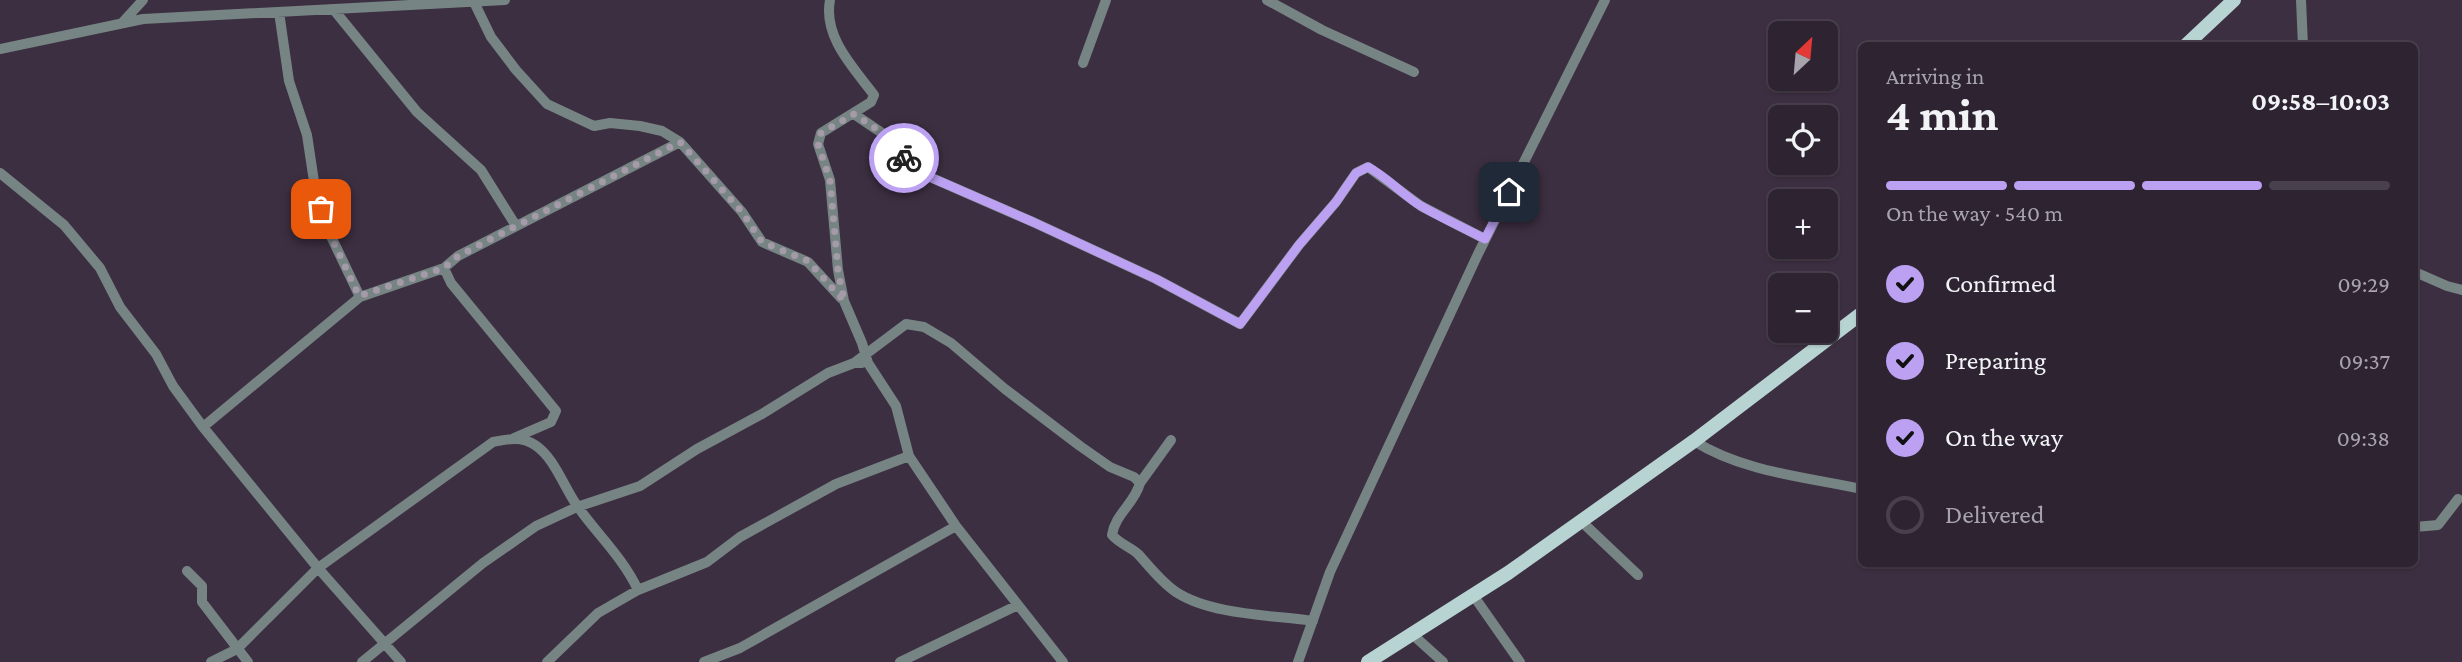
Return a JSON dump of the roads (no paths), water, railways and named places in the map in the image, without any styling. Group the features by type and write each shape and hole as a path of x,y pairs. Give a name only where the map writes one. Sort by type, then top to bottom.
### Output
{"main road":[{"path":"2189,42 2231,1"},
{"path":"1368,662 1581,521 1694,440 1858,316"}],"street":[{"path":"122,23 143,0"},
{"path":"0,49 122,23 196,15 334,10 353,4 505,0"},
{"path":"830,0 828,13 837,45 874,95 871,102 821,133 818,144 830,180 838,270 844,301 867,359 896,406 909,456 957,526 1063,662"},
{"path":"1083,63 1105,0"},
{"path":"1267,0 1322,30 1414,72"},
{"path":"1298,662 1329,572 1485,239 1605,0"},
{"path":"2301,0 2303,42"},
{"path":"474,2 491,37 547,104 594,126 610,123 640,126 662,131 680,142 742,212 762,242 808,261 844,301"},
{"path":"334,10 416,112 481,170 516,226"},
{"path":"279,12 289,81 307,135 315,188 328,230 359,296"},
{"path":"854,114 881,132 916,171 1156,279 1240,324 1356,173 1368,167 1421,206 1485,239"},
{"path":"203,427 359,296 444,268 458,256 680,142"},
{"path":"0,173 64,225 100,268 120,307 156,354 173,386 203,427 382,644 401,662"},
{"path":"211,662 237,649 318,568 493,442 514,438 551,422 556,411 451,283 444,268"},
{"path":"2418,273 2462,290"},
{"path":"362,662 493,555 536,526 578,507 640,486 697,449 762,414 828,373 867,359 905,324 924,327 951,343 1005,390 1080,446 1110,467 1134,477 1140,483"},
{"path":"514,438 532,443 545,453 578,507 630,573 638,590"},
{"path":"1171,440 1114,524 1112,535 1119,543 1136,552 1176,592 1199,603 1223,609 1313,621"},
{"path":"1694,440 1708,450 1742,463 1858,488"},
{"path":"547,662 598,613 638,590 707,562 740,537 836,484 909,456"},
{"path":"2418,527 2438,526 2458,499"},
{"path":"1581,521 1638,575"},
{"path":"704,662 740,648 957,526"},
{"path":"187,571 202,586 202,602 248,662"},
{"path":"1473,595 1520,662"},
{"path":"900,662 1018,604"},
{"path":"1412,634 1443,662"}]}
